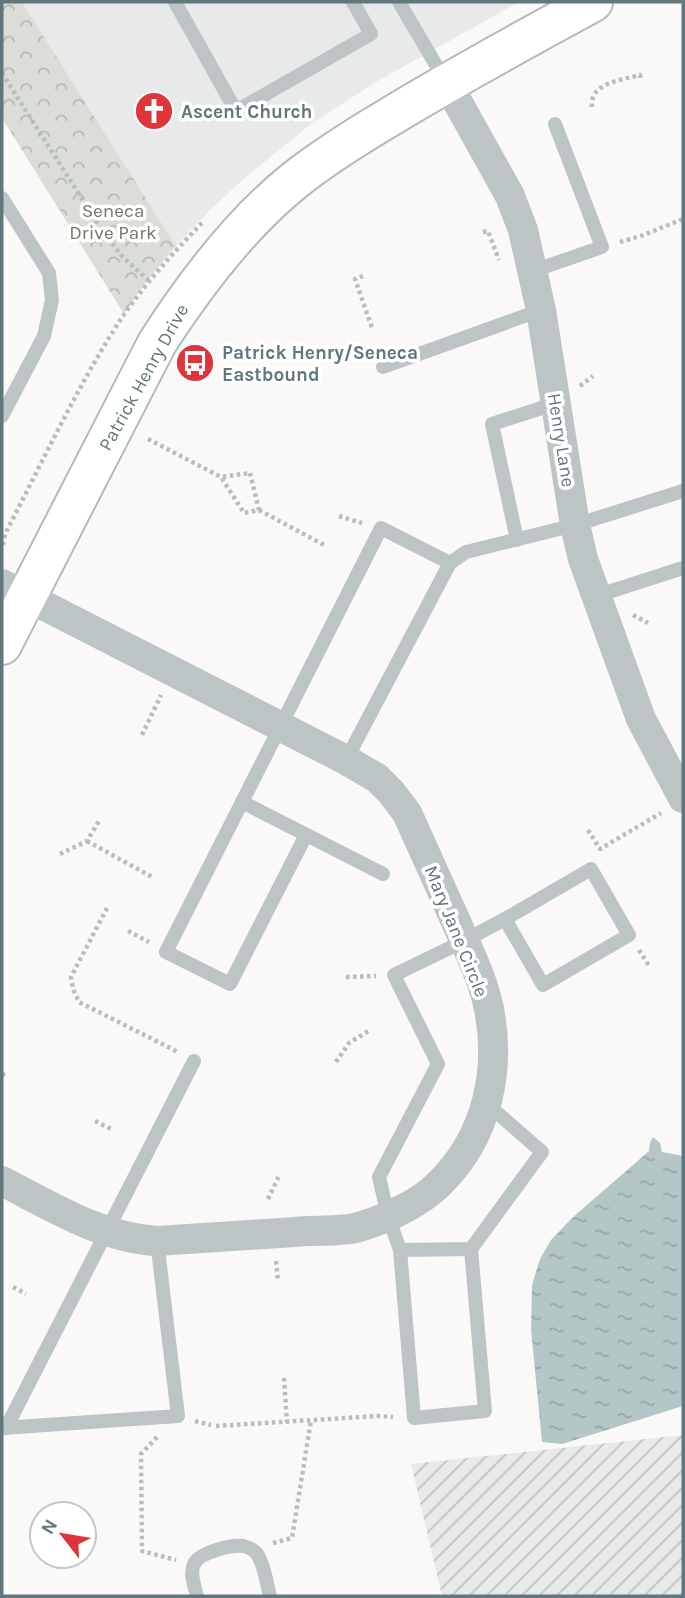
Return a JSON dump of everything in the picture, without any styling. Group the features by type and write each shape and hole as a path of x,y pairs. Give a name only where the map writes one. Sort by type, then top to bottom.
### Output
{"main road":[{"name":"Patrick Henry Drive","path":"2,645 14,590 157,343 182,304 239,234 295,180 342,146 447,83 593,2"}],"street":[{"name":"Henry Lane","path":"447,83 510,196 523,230 541,310 575,525 583,559 641,719 683,797"},
{"name":"Mary Jane Circle","path":"2,1181 87,1224 142,1240 356,1228 388,1216 424,1196 442,1182 466,1152 477,1133 487,1104 494,1047 488,1007 464,941 407,813 377,778 14,590"}],"lane":[{"path":"175,2 236,111 371,34 353,2"},
{"path":"399,2 447,83"},
{"path":"533,271 602,247 555,124"},
{"path":"2,198 48,273 52,300 44,336 2,416"},
{"path":"383,367 541,310"},
{"path":"517,540 492,424 557,403"},
{"path":"346,760 450,563 466,552 575,525 683,491"},
{"path":"306,835 230,984 166,951 381,528 450,563"},
{"path":"596,596 683,569"},
{"path":"242,802 383,874"},
{"path":"487,1104 542,1152 471,1249 485,1411 415,1418 400,1250 388,1216 379,1177 438,1064 394,975 505,919 591,869 629,935 543,985 505,919"},
{"path":"4,1428 194,1060"},
{"path":"4,1428 178,1416 157,1241"},
{"path":"400,1250 471,1249"},
{"path":"197,1596 192,1573 194,1564 203,1554 235,1546 244,1546 258,1555 270,1596"}],"path":[{"path":"2,73 103,232 122,256 149,281"},
{"path":"592,107 593,94 597,89 640,75 641,79"},
{"path":"641,236 683,219"},
{"path":"483,232 488,231 501,267"},
{"path":"363,276 355,279 372,328"},
{"path":"148,439 221,477 242,516 259,510 324,545"},
{"path":"221,477 250,473 259,510"},
{"path":"142,736 163,693"},
{"path":"588,830 600,849 655,817"},
{"path":"60,854 86,841 99,821"},
{"path":"86,841 155,878"},
{"path":"107,908 71,977 73,989 79,1002 156,1042"},
{"path":"346,977 394,975"},
{"path":"336,1062 349,1043 370,1030"},
{"path":"2,1074 8,1077"},
{"path":"95,1121 111,1129"},
{"path":"268,1199 280,1174"},
{"path":"276,1252 278,1281"},
{"path":"13,1287 26,1294"},
{"path":"284,1378 287,1422"},
{"path":"216,1426 378,1416"},
{"path":"292,1538 311,1420"},
{"path":"141,1454 142,1551 194,1564"}],"shaded area":[{"path":"22,2 519,2 376,82 311,124 246,177 176,246"},
{"path":"683,1435 683,1596 442,1596 411,1464"}],"green space":[{"name":"Seneca Drive Park","path":"2,2 22,2 176,246 145,283 124,314 2,118"}],"water":[{"path":"653,1137 660,1143 662,1152 683,1156 683,1406 562,1444 542,1442 531,1329 532,1285 540,1259 551,1240 572,1218 649,1151"}],"place":[{"name":"Ascent Church","path":"154,111"},
{"name":"Patrick Henry/Seneca Eastbound","path":"195,363"}]}
